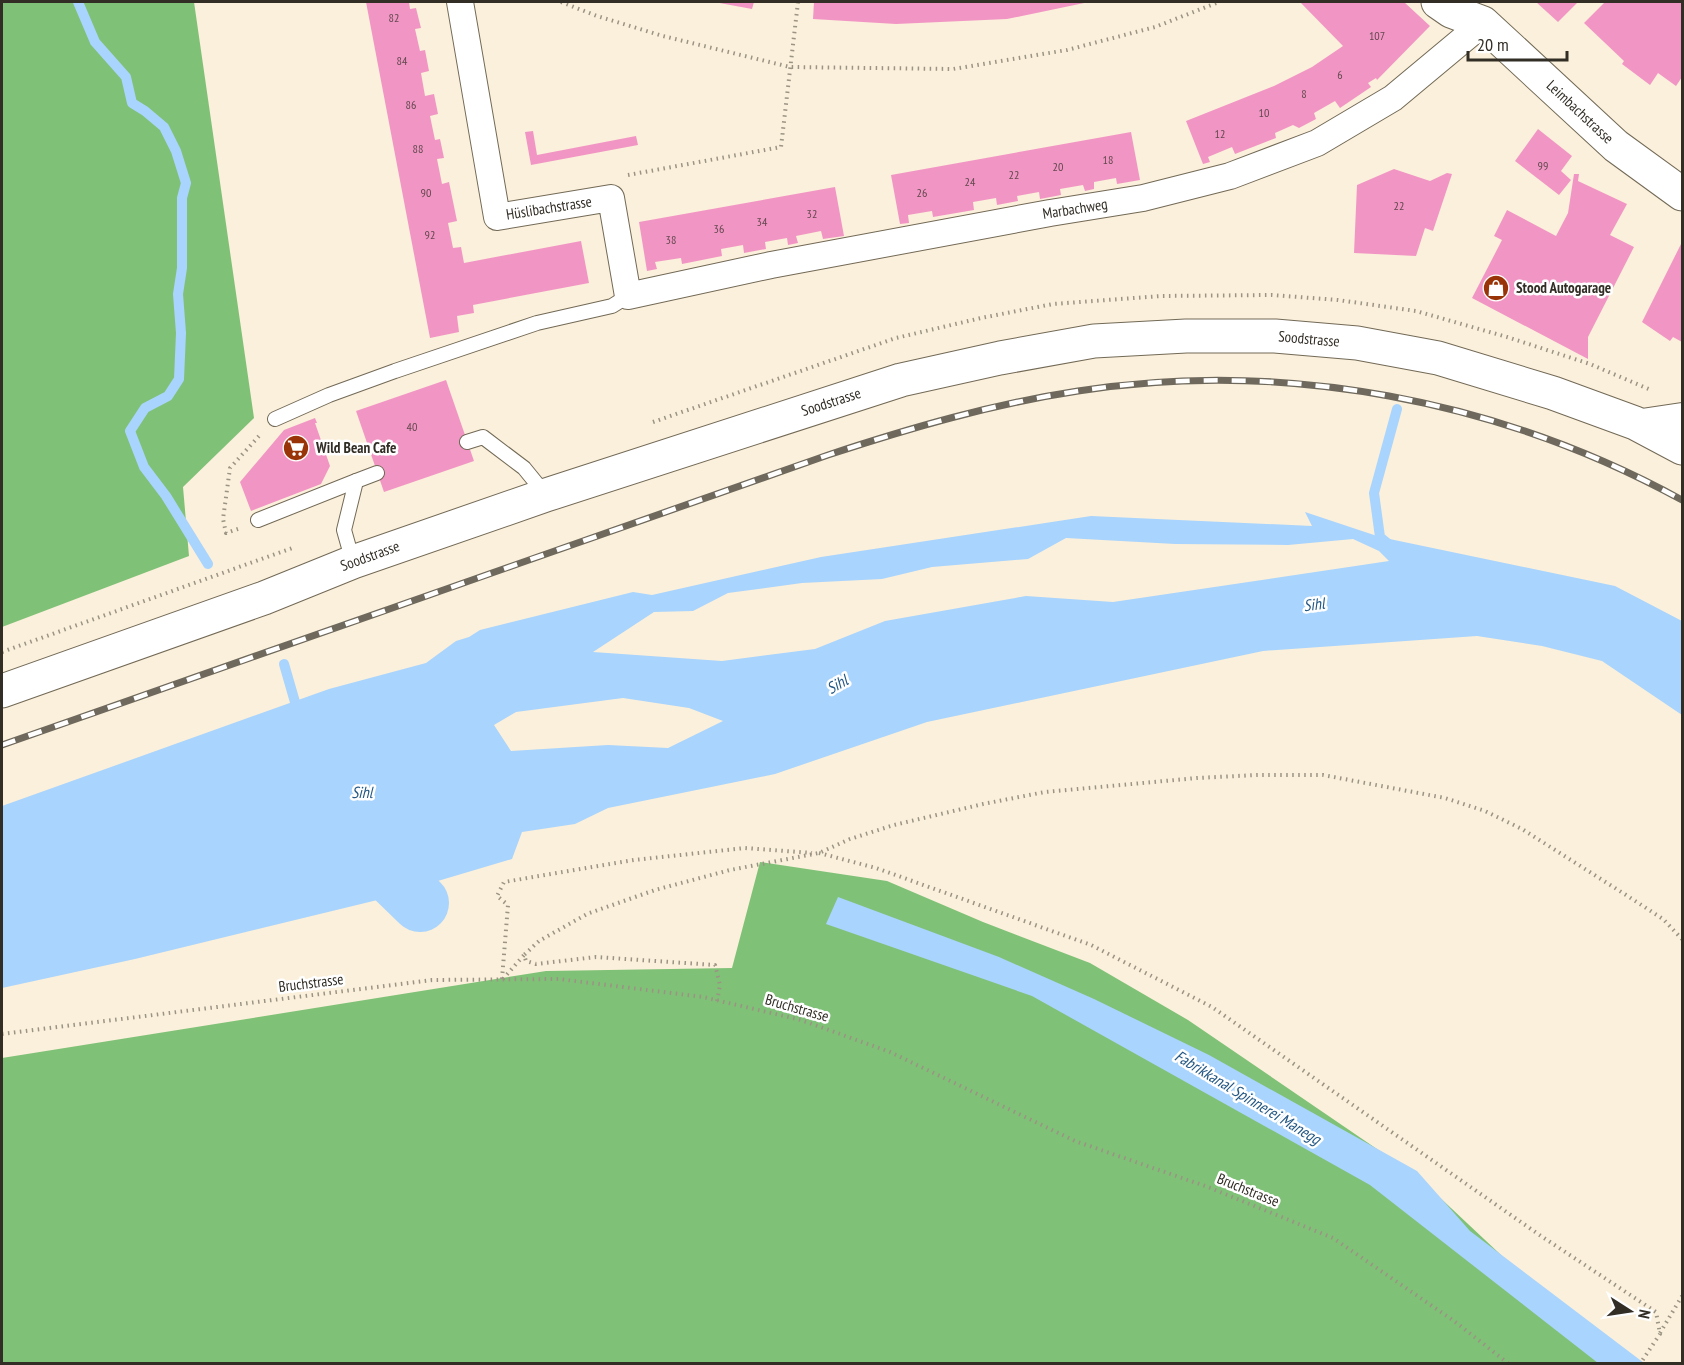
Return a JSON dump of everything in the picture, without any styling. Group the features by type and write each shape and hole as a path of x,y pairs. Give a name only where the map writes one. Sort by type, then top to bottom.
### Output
{"main road":[{"name":"Leimbachstrasse","path":"1438,2 1451,11 1478,12 1616,146 1683,194"},
{"name":"Soodstrasse","path":"2,691 264,598 353,562 546,495 901,380 1000,358 1094,341 1186,336 1275,336 1357,343 1438,358 1553,393 1635,423 1683,448"}],"street":[{"name":"Hüslibachstrasse","path":"460,2 497,217 611,198 627,296"},
{"name":"Marbachweg","path":"627,296 782,263 1143,198 1230,176 1317,142 1393,98 1478,12"},
{"path":"1635,423 1683,416"}],"lane":[{"path":"275,419 329,395 394,371 537,323 612,306 627,296"},
{"path":"467,442 483,437 524,468 546,495"},
{"path":"258,520 377,473"},
{"path":"353,562 344,530 356,481"}],"path":[{"path":"561,2 597,16 663,36 790,67 953,69 1067,50 1155,27 1219,2"},
{"path":"623,176 780,147 798,2"},
{"path":"226,533 223,519 230,468 275,419"},
{"path":"2,649 28,642"},
{"path":"502,979 538,941 587,914 655,890 730,870 819,853 850,839 894,825 982,804 1046,792 1197,778 1257,775 1323,775 1445,798 1485,811 1522,829 1626,895 1663,920 1683,939"},
{"path":"502,979 508,905 497,896 504,882 634,860 745,848 819,853 876,868 1091,945 1212,1007 1540,1236 1656,1312 1660,1334"},
{"path":"524,955 526,962 536,964 596,957 715,965 720,985 717,1001"},
{"name":"Bruchstrasse","path":"2,1034 432,980 559,980 703,997 801,1020 890,1052 1076,1141 1208,1187 1333,1238 1454,1321 1509,1364"},
{"path":"1641,1362 1683,1296"}],"green space":[{"path":"2,2 194,2 254,418 183,487 189,556 2,627"},
{"path":"760,862 887,881 983,922 1090,963 1188,1020 1418,1177 1616,1363 2,1364 2,1058 546,971 732,968"}],"water":[{"name":"Sihl","path":"1305,512 1380,537 1615,586 1682,621 1682,715 1602,661 1542,646 1477,636 1263,651 927,722 775,774 608,808 575,824 522,832 512,859 398,895 135,959 2,988 2,806 329,689 426,663 456,641 480,630 633,592 652,595 821,557 1091,516 1312,526","holes":["1066,538 1175,544 1288,545 1353,539 1379,551 1389,561 1113,602 1026,596 885,621 815,649 722,661 593,652 654,612 693,611 728,593 802,583 882,579 932,567 1028,559","623,698 689,708 723,721 668,748 608,745 511,751 494,725 516,712"]},
{"path":"838,897 999,957 1094,999 1209,1055 1417,1171 1470,1231 1644,1363 1598,1363 1370,1185 1032,996 826,924"}],"building":[{"path":"366,2 409,2 410,9 416,8 421,28 415,29 420,51 425,50 429,71 421,73 425,96 434,94 438,114 430,116 435,140 440,139 444,158 437,159 442,184 449,182 457,221 448,223 453,248 461,247 464,263 581,241 589,283 473,305 474,313 457,316 459,332 430,338"},
{"path":"714,2 754,2 752,9"},
{"path":"814,2 1089,2 1007,19 896,24 813,19"},
{"path":"1300,2 1404,2 1430,26 1377,80 1376,78 1368,83 1371,87 1340,108 1335,101 1314,113 1316,119 1299,128 1293,125 1275,133 1276,138 1235,154 1232,147 1208,157 1210,162 1203,164 1186,121 1274,86 1312,67 1343,46"},
{"path":"1536,2 1578,2 1558,22"},
{"path":"1605,2 1682,2 1682,77 1676,86 1658,73 1650,85 1622,64 1624,61 1584,23"},
{"path":"1538,129 1572,156 1561,171 1571,180 1559,195 1515,161"},
{"path":"533,131 537,155 636,136 638,145 531,165 525,132"},
{"path":"1131,132 1140,180 1117,184 1116,178 1094,182 1094,189 1085,191 1083,185 1060,189 1061,195 1040,199 1039,192 1017,196 1018,201 997,205 996,198 973,202 974,210 933,217 932,211 908,215 909,223 900,224 891,175"},
{"path":"1394,169 1430,181 1447,173 1452,174 1433,231 1425,228 1416,256 1354,253 1357,185"},
{"path":"1574,174 1579,174 1578,181 1627,204 1610,235 1634,247 1588,337 1588,359 1472,298 1502,240 1494,236 1507,210 1556,236 1568,213"},
{"path":"835,187 844,236 823,239 821,231 796,236 798,243 788,245 787,238 765,242 766,249 744,253 743,245 721,249 722,256 682,264 681,258 655,262 657,269 647,271 639,222"},
{"path":"1681,244 1682,342 1673,337 1670,341 1642,322"},
{"path":"446,380 474,461 384,492 356,411"},
{"name":"Wild Bean Cafe","path":"315,418 330,466 321,484 251,511 240,482 284,430"}],"waterway":[{"path":"78,2 95,42 126,77 132,103 164,127 176,151 186,183 182,198 182,268 178,294 181,333 179,379 168,396 145,408 130,431 144,467 166,496 208,564"},
{"path":"1391,546 1380,537 1374,493 1397,409"},
{"path":"284,664 299,716"},
{"name":"Fabrikkanal Spinnerei Manegg","path":"351,836 420,903"}],"railway":[{"path":"2,745 828,455 952,418 1046,396 1078,391 1156,382 1234,380 1312,385 1389,396 1465,413 1540,436 1612,465 1682,500"}],"place":[{"name":"Stood Autogarage","path":"1496,288"},
{"name":"Wild Bean Cafe","path":"296,448"}]}
